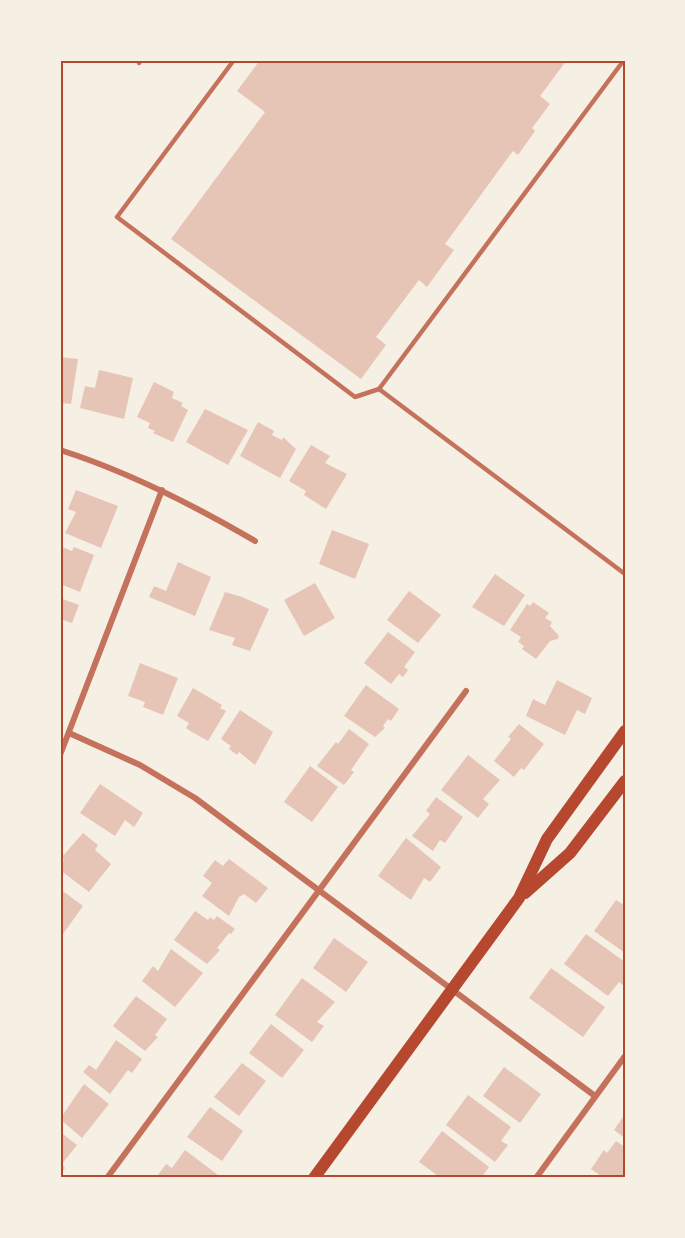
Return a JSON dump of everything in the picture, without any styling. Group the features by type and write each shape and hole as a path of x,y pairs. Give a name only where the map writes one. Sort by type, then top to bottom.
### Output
{"main road":[{"path":"314,1178 519,898 547,839 625,731"},
{"path":"519,898 570,853 625,781"}],"street":[{"path":"60,450 102,463 162,489 255,541"},
{"path":"60,755 162,489"},
{"path":"106,1178 466,691"},
{"path":"69,733 140,765 195,798 321,889 596,1096"},
{"path":"536,1178 625,1056"}],"lane":[{"path":"234,60 117,217 355,397 379,389 624,60"},
{"path":"379,389 625,574"}],"building":[{"path":"260,60 567,60 540,96 550,104 532,128 535,131 518,155 513,151 445,244 454,250 427,287 419,280 376,337 386,345 361,379 171,239 265,112 237,91"},
{"path":"60,357 78,359 71,404 60,403"},
{"path":"99,370 133,378 124,419 80,408 85,386 95,388"},
{"path":"154,382 174,392 172,398 183,403 181,406 188,410 173,442 153,433 155,431 148,428 150,423 137,417"},
{"path":"205,409 248,430 228,465 186,442"},
{"path":"258,422 274,431 272,435 282,440 283,437 296,449 280,478 240,456"},
{"path":"311,445 330,456 325,463 347,474 326,509 304,495 306,491 289,481"},
{"path":"76,490 118,506 101,548 65,533 76,512 68,509"},
{"path":"332,530 369,544 355,579 319,564"},
{"path":"60,546 72,551 74,547 94,555 80,592 60,584"},
{"path":"178,562 211,577 195,616 149,597 154,586 166,591"},
{"path":"495,574 525,595 504,626 472,607"},
{"path":"315,583 335,618 304,636 284,600"},
{"path":"409,591 441,615 418,643 387,620"},
{"path":"225,592 269,609 250,651 232,645 235,638 209,630"},
{"path":"60,598 79,605 72,623 60,619"},
{"path":"533,602 549,613 545,618 552,622 550,626 559,636 558,639 550,641 536,659 522,649 524,646 518,642 521,637 510,630 527,604 530,606"},
{"path":"388,632 415,652 404,667 408,670 403,677 399,674 391,684 364,663"},
{"path":"140,663 178,678 163,715 143,707 145,702 128,696"},
{"path":"557,680 592,698 585,714 577,710 565,735 526,716 533,699 545,705"},
{"path":"366,685 399,709 391,721 388,719 383,726 385,728 375,737 344,716"},
{"path":"193,688 222,705 220,708 226,711 208,741 186,728 189,723 177,716"},
{"path":"240,710 273,732 255,765 239,752 237,755 229,749 231,746 221,739"},
{"path":"519,724 544,744 524,770 521,768 514,777 494,761 511,739 508,737"},
{"path":"349,729 369,744 351,770 354,772 344,785 317,766"},
{"path":"468,755 500,780 483,799 489,804 478,818 441,790"},
{"path":"310,766 338,787 312,822 284,802"},
{"path":"100,784 143,813 134,827 125,820 115,836 80,813"},
{"path":"436,797 463,817 445,843 440,840 433,851 412,836 430,814 426,811"},
{"path":"83,833 98,845 95,850 111,864 89,892 60,870 64,860 61,858"},
{"path":"406,838 441,867 430,882 424,878 411,900 378,876"},
{"path":"229,859 268,888 256,903 244,894 239,897 229,916 202,896 212,883 203,876 215,860 223,866"},
{"path":"60,889 83,906 60,938"},
{"path":"616,900 625,906 625,953 594,931"},
{"path":"195,911 208,920 210,917 214,920 217,916 235,929 217,948 220,950 207,964 174,940"},
{"path":"586,934 625,962 625,982 623,985 619,982 608,996 564,964"},
{"path":"334,938 368,962 346,992 313,968"},
{"path":"171,949 203,973 175,1007 142,981 153,966 158,971"},
{"path":"551,968 605,1007 583,1037 529,998"},
{"path":"302,978 335,1002 317,1022 324,1026 312,1042 275,1015"},
{"path":"136,996 167,1019 155,1035 158,1037 145,1051 113,1026"},
{"path":"271,1024 304,1050 282,1078 249,1053"},
{"path":"116,1040 142,1059 132,1073 128,1070 110,1094 83,1072 89,1065 96,1070"},
{"path":"242,1063 266,1081 239,1116 214,1097"},
{"path":"504,1067 541,1094 520,1123 483,1096"},
{"path":"84,1084 109,1104 82,1138 60,1119"},
{"path":"468,1095 511,1127 501,1141 508,1145 495,1162 446,1125"},
{"path":"210,1107 243,1131 222,1161 187,1137"},
{"path":"625,1114 625,1138 614,1130"},
{"path":"442,1131 489,1167 481,1178 441,1178 419,1162"},
{"path":"60,1132 77,1145 62,1164 65,1168 60,1175"},
{"path":"616,1141 625,1147 625,1178 604,1178 591,1169 604,1150 607,1153"},
{"path":"185,1150 218,1175 216,1178 162,1178 158,1175 166,1164 172,1168"}]}
